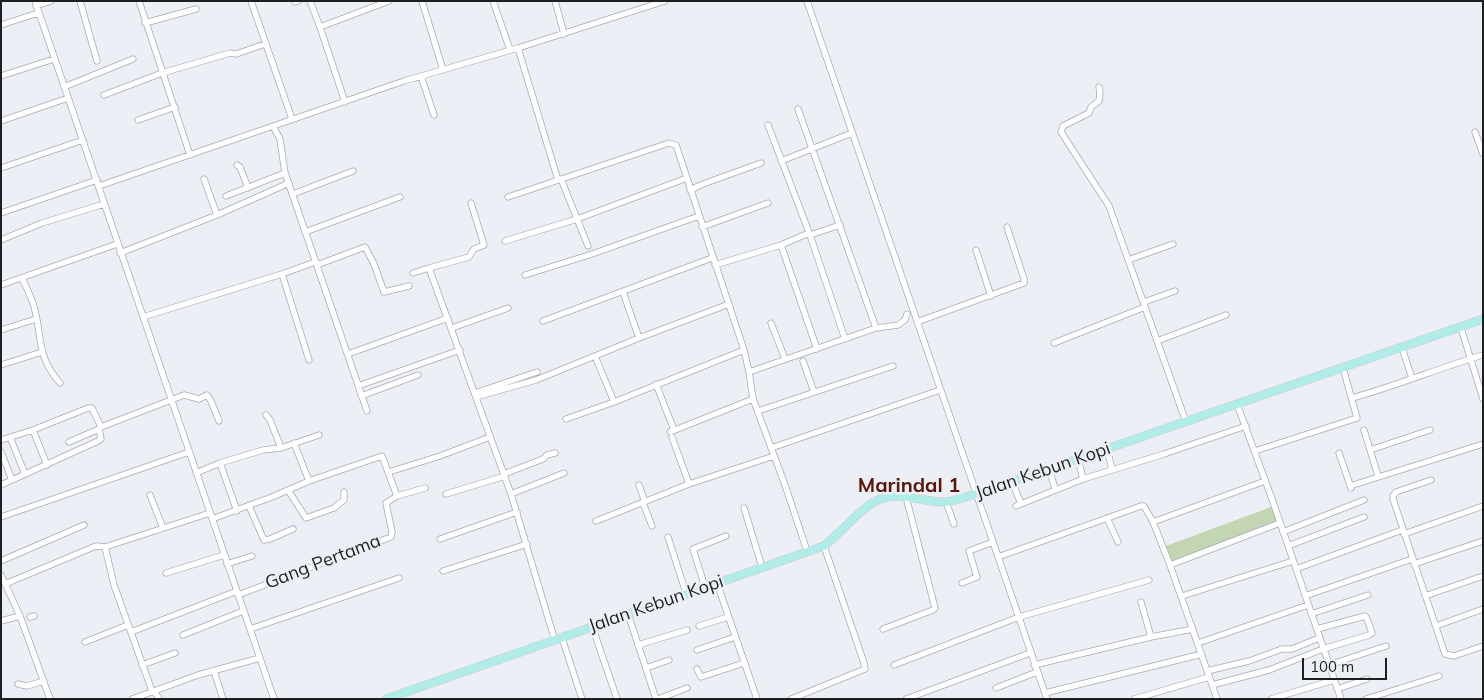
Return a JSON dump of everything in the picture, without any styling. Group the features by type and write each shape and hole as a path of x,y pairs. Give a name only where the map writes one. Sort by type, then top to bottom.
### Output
{"main road":[{"name":"Jalan Kebun Kopi","path":"386,699 824,546 869,505 881,499 894,496 946,502 976,494 1483,319"}],"street":[{"path":"51,1 35,4 274,699"},
{"path":"80,1 97,61"},
{"path":"139,1 190,155"},
{"path":"251,1 292,119"},
{"path":"310,1 345,102"},
{"path":"320,27 389,1"},
{"path":"422,1 443,70"},
{"path":"493,1 510,50"},
{"path":"555,1 564,34"},
{"path":"1,213 190,155 421,76 564,34 665,1"},
{"path":"807,1 1046,696 1202,654"},
{"path":"145,23 196,9"},
{"path":"1,25 38,13"},
{"path":"104,95 162,73 230,53 236,54 265,44"},
{"path":"518,48 560,179 588,246"},
{"path":"1,76 54,59"},
{"path":"64,87 133,59"},
{"path":"421,76 434,115"},
{"path":"1099,87 1099,101 1091,107 1089,113 1062,127 1061,132 1109,206 1186,422"},
{"path":"1,121 68,98"},
{"path":"138,120 175,107"},
{"path":"798,109 876,328"},
{"path":"768,125 810,234 845,339"},
{"path":"273,126 280,139 285,173 367,411"},
{"path":"1475,132 1483,154"},
{"path":"781,161 852,133"},
{"path":"1,168 83,140"},
{"path":"508,197 669,143 676,145 744,350 753,398 807,551"},
{"path":"690,190 762,163"},
{"path":"237,166 240,166 248,188"},
{"path":"293,194 353,171"},
{"path":"226,196 285,173"},
{"path":"204,178 217,215"},
{"path":"505,241 577,219 687,178"},
{"path":"120,253 217,215 289,183"},
{"path":"305,232 400,197"},
{"path":"413,274 469,257 474,249 484,245 471,202"},
{"path":"702,226 768,203"},
{"path":"1,240 42,223 104,204"},
{"path":"525,276 699,216"},
{"path":"715,264 781,245 840,224"},
{"path":"917,322 991,296 1024,282 1006,227"},
{"path":"1,284 117,244"},
{"path":"1128,260 1173,244"},
{"path":"781,245 817,349"},
{"path":"143,318 365,247 374,264 384,292 409,286"},
{"path":"976,250 991,296"},
{"path":"543,321 712,258"},
{"path":"429,268 511,494 558,639 582,699"},
{"path":"282,274 309,360"},
{"path":"22,278 33,303 42,352 50,372 60,383"},
{"path":"1054,343 1175,291"},
{"path":"623,292 639,338"},
{"path":"476,395 536,380 729,304"},
{"path":"452,328 508,308"},
{"path":"749,372 876,328 898,325 905,320 907,314"},
{"path":"1157,341 1226,315"},
{"path":"348,354 448,318"},
{"path":"1,330 36,319"},
{"path":"771,323 785,359"},
{"path":"1461,328 1483,399"},
{"path":"1402,348 1412,378"},
{"path":"358,386 460,350"},
{"path":"566,419 744,350"},
{"path":"1,365 42,352"},
{"path":"1352,398 1483,355"},
{"path":"595,356 614,402"},
{"path":"803,361 814,392"},
{"path":"758,411 893,366"},
{"path":"1255,452 1356,418 1343,368"},
{"path":"476,395 537,372"},
{"path":"361,396 418,375"},
{"path":"656,384 689,484"},
{"path":"771,448 940,390"},
{"path":"69,442 184,395 199,398 207,395 219,421"},
{"path":"672,433 753,398"},
{"path":"1237,404 1341,699"},
{"path":"1,440 91,408 100,428 100,439 98,441 1,485"},
{"path":"266,415 270,420 280,448"},
{"path":"1012,481 1018,505 1083,479 1246,426"},
{"path":"33,430 47,465"},
{"path":"1364,430 1378,476"},
{"path":"1370,450 1430,430"},
{"path":"196,473 220,463 263,450 280,448 319,435"},
{"path":"10,437 25,474"},
{"path":"389,472 440,456 490,437"},
{"path":"294,444 309,481"},
{"path":"1339,453 1351,488 1378,476 1483,444"},
{"path":"1107,449 1112,470"},
{"path":"1,452 12,480"},
{"path":"1,517 189,452"},
{"path":"446,494 504,475 555,453"},
{"path":"5,584 96,546 105,548 163,528 237,511 309,481 382,456 397,496 425,488"},
{"path":"596,521 689,484 774,456"},
{"path":"1078,458 1083,479"},
{"path":"220,463 237,511"},
{"path":"1049,468 1056,489"},
{"path":"511,494 564,473"},
{"path":"1431,480 1396,492 1393,496 1403,532 1446,654 1454,656 1483,646"},
{"path":"1153,522 1265,481"},
{"path":"639,486 652,526"},
{"path":"288,490 306,518 340,505 344,500 344,492"},
{"path":"150,495 163,528"},
{"name":"Gang Pertama","path":"238,593 391,537 392,532 386,503 397,496"},
{"path":"884,630 935,609 906,497"},
{"path":"1283,532 1364,500"},
{"path":"946,502 954,524"},
{"path":"249,506 264,540 270,540 293,529"},
{"path":"998,557 1142,506 1153,522 1170,565 1217,699"},
{"path":"1296,569 1483,506"},
{"path":"744,508 762,567"},
{"path":"440,539 517,512"},
{"path":"1288,546 1364,516"},
{"path":"1107,518 1118,542"},
{"path":"1170,565 1280,523"},
{"path":"1,561 84,525"},
{"path":"705,587 693,548 726,536"},
{"path":"668,537 686,593"},
{"path":"1305,596 1483,540"},
{"path":"962,583 977,576 969,551 993,542"},
{"path":"443,571 527,544"},
{"path":"791,699 865,669 824,546"},
{"path":"105,548 114,585 142,665 152,691 159,699"},
{"path":"166,574 224,555"},
{"path":"228,564 252,556"},
{"path":"1182,596 1293,561"},
{"path":"1,575 20,616 50,699"},
{"path":"1425,596 1483,576"},
{"path":"250,630 399,578"},
{"path":"894,665 1019,617 1148,580"},
{"path":"717,583 757,699"},
{"path":"131,632 238,593"},
{"path":"1311,614 1368,595"},
{"path":"1141,602 1152,636"},
{"path":"1198,644 1308,605"},
{"path":"1436,626 1483,609"},
{"path":"183,635 243,611"},
{"path":"628,614 657,699 687,688"},
{"path":"1,621 20,616"},
{"path":"1212,685 1269,670 1323,649 1372,633 1366,617 1363,616 1317,629"},
{"path":"700,626 728,617"},
{"path":"85,642 128,625"},
{"path":"592,626 617,699"},
{"path":"1034,665 1152,636 1193,629"},
{"path":"638,645 687,630"},
{"path":"697,650 735,637"},
{"path":"1134,699 1282,649 1298,647 1319,638"},
{"path":"1329,665 1386,646"},
{"path":"142,665 175,653"},
{"path":"906,699 1030,653"},
{"path":"132,699 214,671 260,658"},
{"path":"646,668 669,660"},
{"path":"698,669 701,677 744,663"},
{"path":"214,671 223,699"},
{"path":"996,688 1037,672"},
{"path":"1366,699 1439,676"},
{"path":"1337,689 1367,679"},
{"path":"1271,699 1334,680"},
{"path":"18,684 27,686 44,681"}],"green space":[{"path":"1271,507 1277,521 1172,561 1166,546"}],"district":[{"name":"Marindal 1","path":"909,486"}]}
